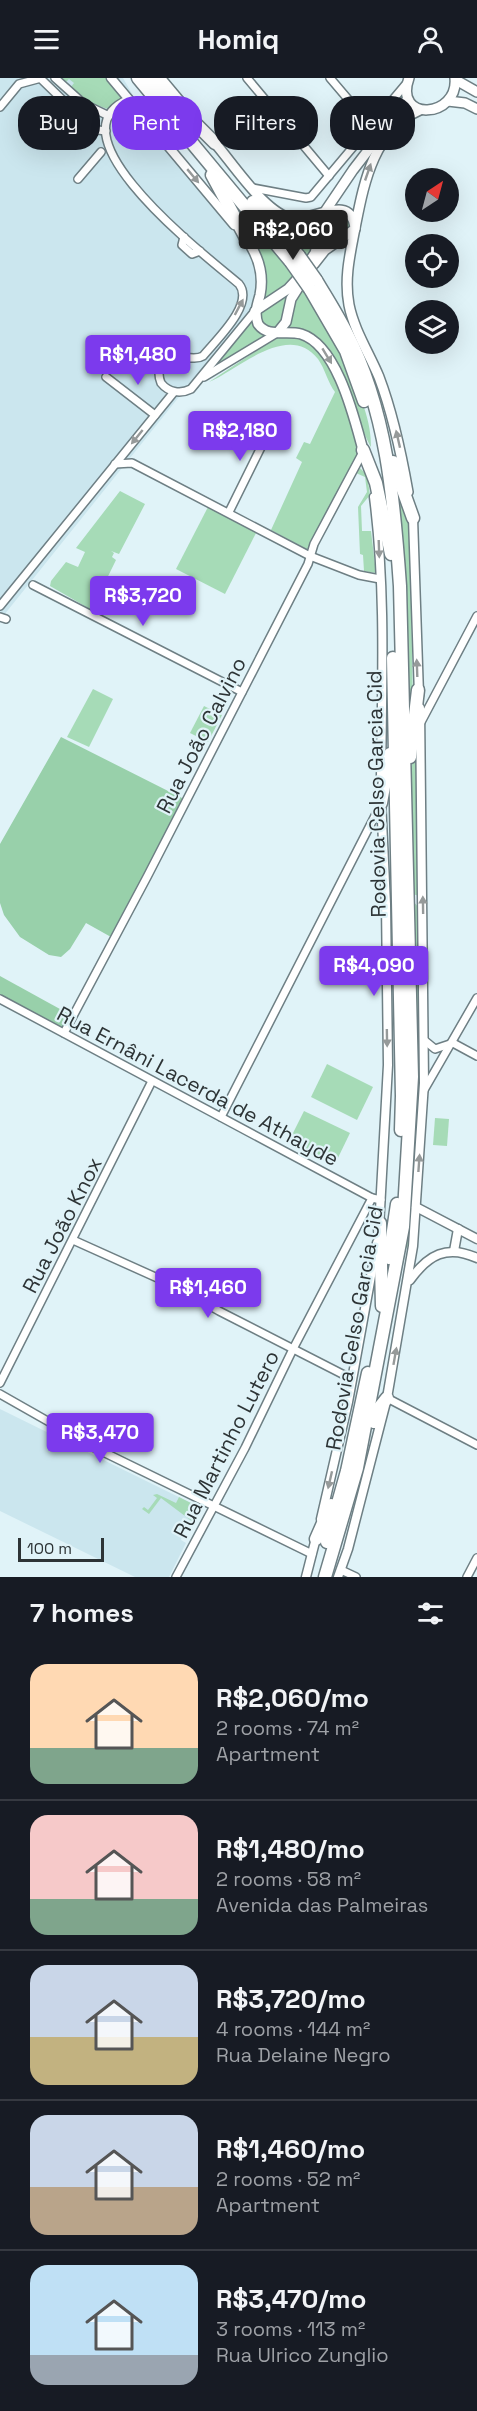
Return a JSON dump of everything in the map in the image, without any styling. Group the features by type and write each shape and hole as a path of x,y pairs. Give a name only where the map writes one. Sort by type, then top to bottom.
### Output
{"highway":[{"name":"Rodovia Celso Garcia Cid","path":"138,78 153,96"},
{"name":"Rodovia Celso Garcia Cid","path":"149,78 295,259 347,333 365,377 378,418 395,514 400,586 412,1077 403,1227 352,1470 327,1573"},
{"path":"149,78 214,142"},
{"path":"198,150 247,240"},
{"name":"Rodovia Celso Garcia Cid","path":"199,150 295,259"},
{"name":"Rodovia Celso Garcia Cid","path":"313,285 346,351 367,408 378,449 392,554 402,1096 398,1195 382,1306 352,1470 316,1577"},
{"path":"378,418 413,518"},
{"path":"363,450 376,483 392,554"},
{"path":"405,784 418,690"},
{"path":"381,803 394,729"},
{"path":"380,1223 382,1306"},
{"path":"316,1539 352,1470 379,1408 387,1398"}],"main road":[{"path":"448,101 453,95 456,79 477,92"},
{"path":"406,96 407,81"},
{"path":"448,101 465,103 477,108"},
{"name":"Rodovia Celso Garcia Cid","path":"413,518 403,460 388,403 350,312 347,274 368,171 377,151 399,123 420,110 435,109 448,101"},
{"path":"415,108 420,110"},
{"path":"221,150 253,189 273,208 288,218 305,219 338,208 348,212 354,220 355,229 322,253 294,293 286,322 278,332 270,333 261,328 256,320 255,311 261,287 261,270 256,255 247,240"},
{"path":"255,311 288,289 304,270 316,250 327,210 368,150"},
{"name":"Rodovia Celso Garcia Cid","path":"278,332 307,336 326,351 346,396 363,450"}],"street":[{"path":"0,107 19,81 40,78 90,129 106,131"},
{"path":"56,78 84,104 109,116"},
{"path":"111,78 126,96"},
{"path":"161,78 214,142"},
{"path":"247,78 329,176"},
{"path":"330,78 345,96"},
{"path":"394,96 407,81"},
{"path":"112,112 106,131 108,147 118,166 153,208 184,237 182,245 192,254 200,251 239,284 244,291 244,299 237,313 203,356 195,359 171,356 162,363 159,379 164,387 174,392 191,389 255,311"},
{"path":"172,150 247,240"},
{"path":"253,189 311,197 350,150"},
{"path":"78,179 101,152"},
{"path":"199,379 278,332"},
{"path":"106,376 155,415"},
{"path":"0,606 174,392"},
{"path":"229,512 273,423 273,416"},
{"name":"Rodovia Celso Garcia Cid","path":"306,1577 352,1379 380,1223 376,1199 388,1065 386,904 381,803 380,579 374,499 363,450"},
{"name":"Rua João Calvino","path":"64,1033 242,692 363,450"},
{"path":"115,465 132,463 310,556 359,575 380,579"},
{"name":"Rodovia Celso Garcia Cid","path":"340,1573 387,1398 408,1283 416,1207 424,1090 424,1040 421,722 413,518"},
{"path":"33,585 242,692"},
{"path":"421,722 477,616"},
{"path":"221,1117 381,803"},
{"path":"424,1090 477,998"},
{"name":"Rua Ernâni Lacerda de Athayde","path":"0,999 152,1082 376,1199"},
{"path":"424,1040 435,1049 453,1043 477,1056"},
{"name":"Rua João Knox","path":"0,1383 152,1082"},
{"name":"Rua Martinho Lutero","path":"176,1577 214,1507 293,1349 376,1199"},
{"path":"416,1207 477,1239"},
{"path":"454,1251 458,1229"},
{"path":"73,1240 173,1285 352,1379"},
{"path":"408,1283 422,1262 435,1256 454,1251 477,1258"},
{"path":"0,1394 96,1448 312,1554"},
{"path":"387,1398 477,1445"},
{"path":"467,1577 477,1558"},
{"path":"340,1573 356,1577"}],"shaded area":[{"path":"0,78 123,78 133,96 112,96 112,150 169,150 244,242 252,256 258,280 252,306 246,317 0,620"},
{"path":"0,1409 199,1507 200,1511 182,1536 181,1540 186,1543 169,1577 135,1577 0,1511"}],"green space":[{"path":"61,78 109,78 124,96 112,96 112,106 108,109 100,106 100,96 81,96 71,87 74,83 69,79 66,82"},
{"path":"231,197 295,277 283,290 262,301 263,262"},
{"path":"333,213 348,216 351,227 320,252 328,217"},
{"path":"274,216 297,222 321,218 309,259"},
{"path":"302,287 335,343 356,387 370,428 371,447 333,357 317,339 286,329 291,308"},
{"path":"290,291 284,321 276,329 264,326 259,316 263,308"},
{"path":"252,319 268,335 210,369"},
{"path":"282,337 294,337 313,345 329,365 342,394 361,450 308,550 271,530 302,462 296,458 304,442 310,444 335,392 318,359 306,349 292,345 278,346 248,359 209,382 271,341"},
{"path":"360,468 367,475 370,495 361,506 362,531 371,531 376,573 364,571 363,555 360,554 358,507 367,492 365,477 356,473"},
{"path":"395,483 407,514 410,537 413,708 408,759"},
{"path":"120,491 145,504 119,554 111,551 114,553 112,557 116,560 90,609 50,586 51,581 66,562 78,567 85,552 76,548"},
{"path":"208,507 257,531 225,594 176,569"},
{"path":"93,689 113,699 89,747 67,737"},
{"path":"204,706 222,715 208,742 190,733"},
{"path":"61,737 184,799 111,937 86,923 70,949 61,957 49,955 20,937 4,915 0,903 0,844"},
{"path":"416,752 419,896 410,893 409,775"},
{"path":"413,901 419,908 420,1109 415,1177 412,1178 414,1179 409,1245 404,1251"},
{"path":"0,976 69,1014 61,1029 0,995"},
{"path":"327,1064 373,1087 357,1120 311,1097"},
{"path":"304,1111 350,1133 334,1166 288,1143"},
{"path":"435,1118 449,1119 447,1146 433,1145"},
{"path":"157,1494 176,1503 179,1497 199,1507 200,1511 193,1522 161,1498 149,1514 142,1509 144,1507 148,1510 157,1498 153,1495"}]}
